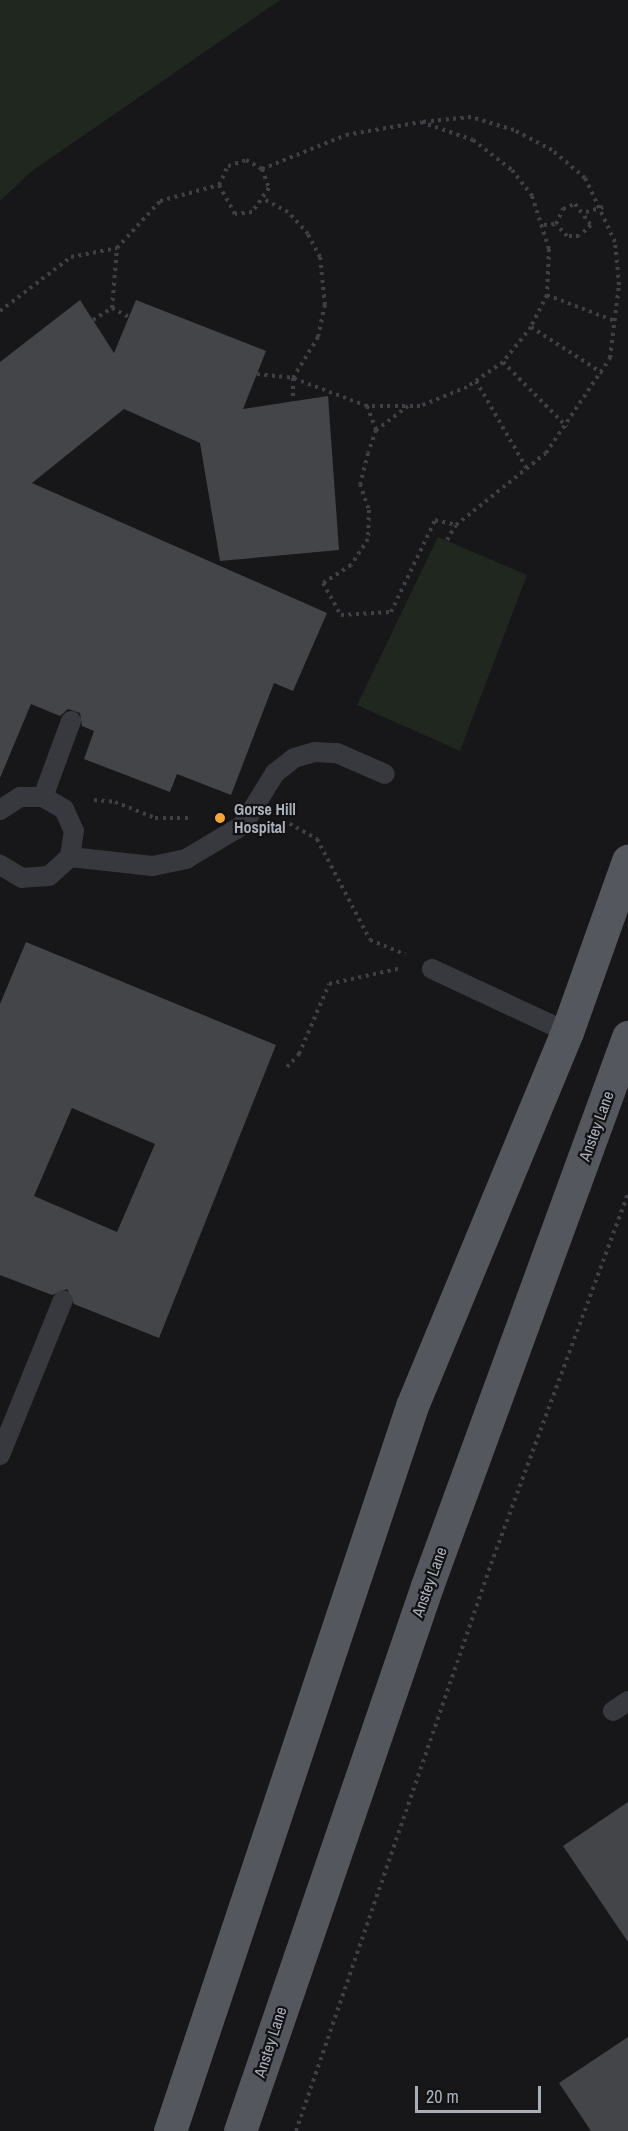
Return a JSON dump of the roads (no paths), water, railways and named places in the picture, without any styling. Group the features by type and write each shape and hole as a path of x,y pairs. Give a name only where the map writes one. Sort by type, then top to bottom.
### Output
{"main road":[{"path":"170,2131 412,1406 567,1032 628,861"},
{"name":"Anstey Lane","path":"240,2131 427,1586 628,1037"}],"lane":[{"path":"43,797 71,721"},
{"path":"70,857 153,866 186,859 243,825 275,773 294,758 315,752 337,753 385,774"},
{"path":"0,810 20,797 43,797 70,819 70,857 49,876 29,879 3,872"},
{"path":"432,969 567,1032"},
{"path":"0,1455 63,1300"}],"place":[{"name":"Gorse Hill Hospital","path":"220,818"}]}
